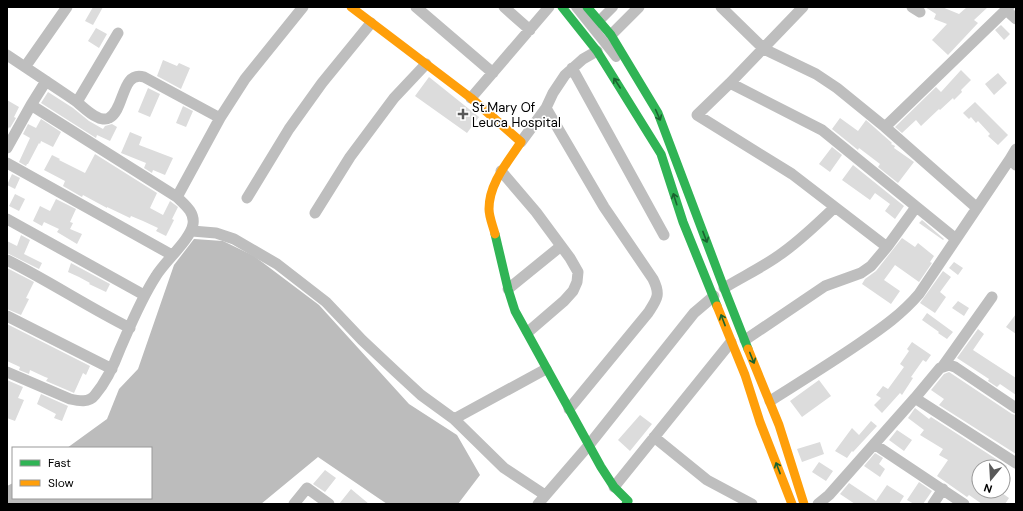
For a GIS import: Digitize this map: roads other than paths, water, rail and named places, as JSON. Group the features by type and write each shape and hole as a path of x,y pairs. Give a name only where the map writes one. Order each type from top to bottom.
{"main road":[{"path":"562,7 596,51 628,99 661,154 683,222 745,375 760,422 792,504"},
{"path":"587,7 610,35 658,113 724,288 779,425 804,504"},
{"path":"357,9 371,23 471,98 521,142 501,171 492,188 490,198 489,210 508,289 516,311 546,369 589,445 614,487 630,503"}],"street":[{"path":"25,67 67,7"},
{"path":"177,197 220,118 245,79 303,7"},
{"path":"416,7 493,73"},
{"path":"504,7 530,30"},
{"path":"471,98 549,7"},
{"path":"610,35 640,7"},
{"path":"803,7 764,49 697,115 792,174 887,247"},
{"path":"722,8 764,49 816,74 837,88 977,208"},
{"path":"885,128 1007,8 1016,19"},
{"path":"247,198 289,129 322,83 371,23"},
{"path":"77,102 118,33"},
{"path":"521,142 546,108 553,93 572,68 596,51"},
{"path":"7,54 77,102 96,117 107,119 111,117 128,82 133,77 138,76 144,77 220,118"},
{"path":"315,213 350,157 394,98 426,64"},
{"path":"572,68 664,235"},
{"path":"7,148 46,81"},
{"path":"730,83 822,130 956,239"},
{"path":"7,372 70,399 78,401 88,400 95,396 112,369 144,294 157,274 192,231 194,222 190,210 177,197 31,105"},
{"path":"546,108 604,207 653,279 657,287 658,296 648,313 569,409"},
{"path":"770,401 829,364 895,319 907,308 920,294 977,208 1013,162 1016,149"},
{"path":"7,163 172,255"},
{"path":"501,171 536,212 578,272 577,282 573,291 564,301 528,332"},
{"path":"724,288 794,245 835,207"},
{"path":"745,340 825,286 861,273 871,266 916,207"},
{"path":"7,219 144,294"},
{"path":"192,231 216,233 234,239 276,264 326,302 362,340 395,371 421,395 454,419 504,468 545,495"},
{"path":"508,289 561,246"},
{"path":"7,260 24,268 99,312 130,328"},
{"path":"538,504 589,445 694,313 714,296"},
{"path":"818,504 829,495 940,368 944,366 992,298"},
{"path":"7,316 112,369"},
{"path":"614,487 731,342"},
{"path":"944,366 949,365 954,367 1016,408"},
{"path":"454,419 546,369"},
{"path":"915,398 1016,463"},
{"path":"654,437 707,480 752,504"},
{"path":"874,444 964,504"},
{"path":"294,504 307,488 329,504"},
{"path":"933,504 943,489"}],"waterway":[{"path":"576,7 616,57"},
{"path":"595,25 613,7"}],"place":[{"name":"St.Mary Of Leuca Hospital","path":"463,114"}]}
